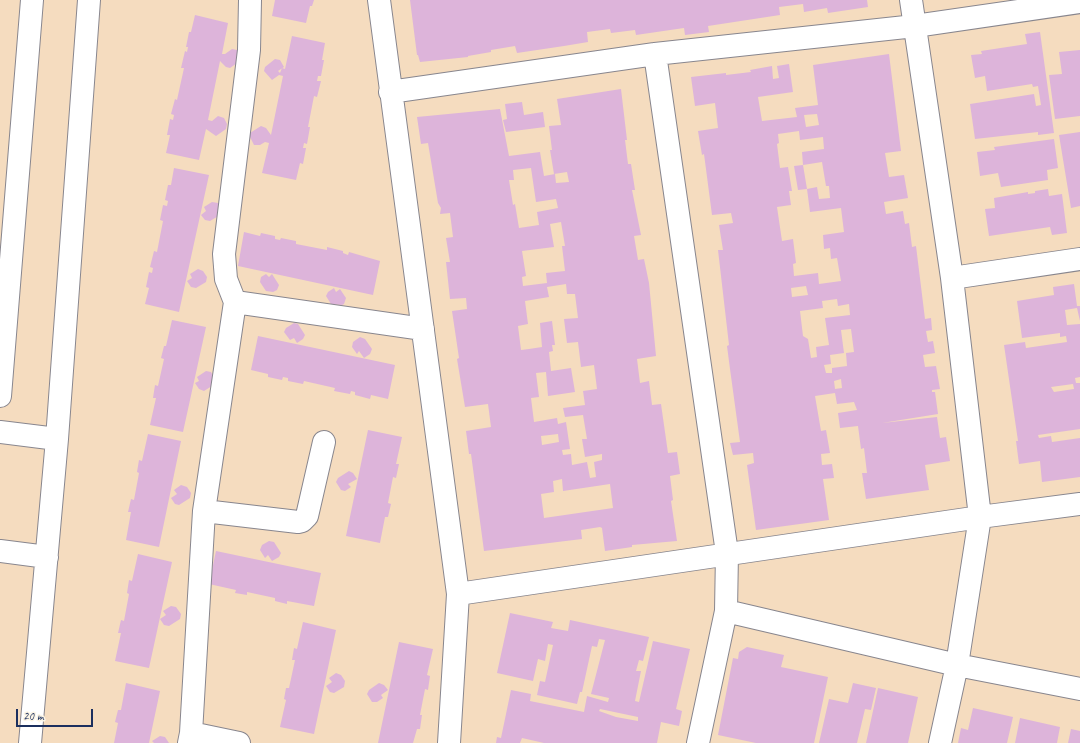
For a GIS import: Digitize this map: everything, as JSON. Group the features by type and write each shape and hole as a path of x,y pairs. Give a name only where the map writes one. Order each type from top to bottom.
{"street":[{"path":"0,396 32,0"},
{"path":"30,743 57,439 89,0"},
{"path":"238,743 190,738 204,511 235,302 226,279 224,254 249,50 250,0"},
{"path":"379,0 390,92 458,594 448,743"},
{"path":"911,0 952,278 980,517 957,665 940,743"},
{"path":"390,92 655,54 915,26 1080,2"},
{"path":"655,54 727,553 726,611 698,743"},
{"path":"952,278 1080,259"},
{"path":"235,302 423,329"},
{"path":"0,432 57,439"},
{"path":"204,511 298,522 302,521 307,516 324,442"},
{"path":"458,594 727,553 1080,504"},
{"path":"0,551 46,558"},
{"path":"726,611 957,665 1080,689"}],"building":[{"path":"275,0 314,0 312,6 310,6 306,23 272,16"},
{"path":"410,0 867,0 868,7 828,13 827,8 804,12 803,4 779,7 780,15 708,26 709,32 685,35 684,28 636,35 635,30 611,33 610,29 587,32 588,42 517,53 515,46 491,50 491,52 468,57 420,62 417,55"},
{"path":"195,15 228,23 222,54 225,54 232,49 237,50 241,57 240,61 230,68 226,67 220,61 208,120 212,121 218,116 224,118 227,124 226,129 216,136 206,129 199,160 166,153 170,135 167,135 170,119 173,120 174,115 171,114 175,99 177,100 184,68 181,68 185,51 187,52 188,47 186,47 189,32 191,32"},
{"path":"1040,32 1054,133 1038,135 1038,132 975,139 970,104 1034,94 1036,106 1041,105 1038,86 1033,87 1032,84 987,91 985,76 975,78 971,55 982,54 981,51 1027,44 1025,34"},
{"path":"292,36 325,43 321,76 318,76 317,81 321,81 317,97 314,96 308,127 310,127 307,144 304,143 303,148 306,148 303,164 300,163 296,180 262,173 269,143 265,142 260,145 254,145 250,137 250,133 261,126 266,128 271,135 283,76 279,75 272,80 264,71 265,67 275,59 280,60 284,67 282,68 285,69"},
{"path":"1080,50 1080,116 1055,119 1049,75 1062,74 1059,52"},
{"path":"889,54 901,151 885,153 889,177 904,175 908,198 884,202 886,214 903,211 905,224 909,223 912,247 916,246 925,319 931,318 932,330 926,331 928,342 933,341 935,353 923,355 925,367 936,366 940,389 932,390 932,392 935,392 938,414 882,423 937,417 940,438 946,437 950,461 925,465 929,490 866,499 862,473 867,473 864,448 861,449 858,426 840,428 838,413 857,410 854,402 837,404 835,393 815,396 821,431 826,430 830,453 821,454 822,465 832,464 834,478 823,479 829,520 756,530 747,465 754,463 753,453 733,455 730,443 740,442 727,346 729,345 718,250 723,250 719,225 733,223 731,213 712,215 704,154 702,155 698,131 718,128 715,103 695,106 691,77 751,72 750,70 772,66 773,79 779,78 777,66 789,64 793,92 758,97 762,121 797,117 795,108 818,105 813,65","holes":["817,114 819,125 806,127 804,115","799,131 800,140 823,137 824,149 802,152 803,165 822,162 826,186 829,186 830,198 819,199 817,187 807,189 810,212 841,208 844,232 823,235 824,249 830,248 831,259 837,258 841,281 819,284 818,273 794,276 793,264 796,263 793,239 782,241 777,207 791,205 789,191 792,191 788,167 780,168 777,144 779,143 778,134","806,286 808,295 792,297 791,288","837,299 838,306 849,304 850,315 825,318 829,345 816,347 817,357 811,358 808,339 803,336 800,311 823,308 822,301","851,329 854,352 846,353 847,366 832,368 832,373 826,373 824,365 831,364 830,355 844,353 841,330","841,379 842,388 835,389 834,381"]},
{"path":"621,89 627,140 625,140 628,164 631,164 635,190 632,190 641,235 634,236 638,260 644,259 649,283 656,356 637,359 640,383 649,381 652,405 661,404 668,453 677,452 680,474 670,476 673,500 671,501 677,541 632,545 632,547 605,551 602,528 600,527 581,530 582,539 484,551 471,454 469,454 466,431 491,427 488,404 465,407 457,359 459,358 452,311 467,309 466,298 450,299 446,262 450,262 446,238 453,237 450,213 440,214 441,208 438,203 428,143 421,144 417,117 500,109 509,156 540,152 544,176 555,174 556,183 569,182 567,172 554,174 550,150 552,150 549,126 561,125 557,99","holes":["531,168 536,202 556,199 558,208 537,212 539,225 519,228 509,180 514,180 513,170","561,222 565,246 562,246 565,271 546,273 547,283 523,286 522,277 526,276 522,251 554,247 550,224","566,284 567,294 575,294 578,318 564,319 567,343 578,342 581,367 594,365 597,389 583,391 585,405 563,408 565,417 583,415 587,439 582,439 585,457 602,454 602,460 594,462 596,477 590,478 587,462 572,465 571,454 563,455 562,450 570,449 566,422 558,424 557,418 534,422 531,398 539,397 536,373 546,372 548,396 575,392 571,368 551,371 549,352 553,351 552,345 555,345 552,321 540,323 542,347 521,350 518,326 528,324 525,301 549,297 547,287","558,434 559,442 542,445 541,436","562,479 563,491 610,484 613,508 544,518 541,494 554,492 553,481"]},
{"path":"522,102 524,115 543,112 545,127 506,132 503,120 507,119 505,104"},
{"path":"1080,132 1080,206 1071,208 1059,135"},
{"path":"1054,139 1058,168 1047,170 1048,180 1001,187 998,173 980,176 977,152 995,150 994,147"},
{"path":"803,165 807,189 798,190 794,166"},
{"path":"174,168 209,175 179,312 145,304 149,288 146,287 149,272 152,273 153,268 150,267 154,251 157,252 163,221 160,220 163,205 167,206 168,201 165,200 168,185 171,185"},
{"path":"1048,189 1049,196 1062,194 1067,233 1052,235 1050,227 989,236 985,209 995,208 994,198 1028,192 1028,194 1035,193 1035,191"},
{"path":"212,202 218,203 221,210 220,215 210,221 205,220 201,215 206,211 204,207"},
{"path":"244,232 260,236 261,233 275,236 275,239 280,240 281,238 296,241 296,244 327,250 327,247 343,251 343,253 348,255 349,252 380,261 373,295 238,266"},
{"path":"198,269 203,271 207,277 206,282 196,288 191,287 187,281 192,278 190,274"},
{"path":"266,274 269,277 272,274 279,285 277,290 273,292 266,291 260,282 261,277"},
{"path":"1074,284 1077,306 1080,306 1080,321 1077,308 1065,310 1067,325 1080,324 1080,377 1075,378 1076,383 1080,383 1080,429 1038,435 1039,438 1051,436 1052,442 1080,438 1080,477 1042,482 1040,461 1019,464 1016,441 1018,441 1004,345 1025,342 1026,348 1067,342 1066,336 1060,337 1060,333 1022,338 1017,301 1054,295 1053,287","holes":["1073,384 1074,389 1054,392 1051,387"]},
{"path":"334,288 336,292 340,289 346,298 344,304 331,304 326,296 328,292"},
{"path":"172,320 206,327 183,432 150,425 156,398 153,398 155,385 158,386 164,359 161,358 164,346 166,346"},
{"path":"294,323 298,324 305,335 303,339 297,343 294,338 290,340 284,332 286,328"},
{"path":"258,336 395,365 388,399 371,395 370,399 355,395 355,392 351,391 350,394 334,391 335,388 304,381 303,384 288,381 288,378 283,377 282,380 268,377 268,374 251,370"},
{"path":"360,337 365,339 372,349 370,354 364,358 359,351 357,354 352,347 353,342"},
{"path":"206,371 211,372 215,380 215,384 204,391 199,389 195,383 199,381 197,377"},
{"path":"368,430 402,437 396,464 399,464 396,478 393,477 388,503 391,504 388,517 385,517 380,543 346,536"},
{"path":"148,434 181,441 159,547 126,540 131,512 128,512 131,499 134,500 139,473 137,472 139,460 142,461"},
{"path":"349,471 353,473 357,479 348,484 351,487 345,491 341,490 336,482 338,478"},
{"path":"181,485 187,487 191,493 190,498 179,505 175,504 171,498 177,494 174,490"},
{"path":"269,541 274,542 281,553 279,557 272,561 268,555 265,558 260,550 262,545"},
{"path":"216,551 321,573 314,606 287,601 287,604 275,601 275,598 247,592 247,595 235,593 236,590 209,584"},
{"path":"138,554 172,562 149,668 115,661 121,633 118,633 121,620 124,621 129,594 127,593 129,580 132,581"},
{"path":"171,606 176,607 181,614 180,619 169,626 164,625 160,619 166,615 163,611"},
{"path":"510,613 553,622 551,628 568,631 570,620 649,637 643,661 639,660 636,671 641,671 635,701 639,702 653,641 690,649 676,709 682,711 679,726 661,722 657,743 544,743 522,738 520,743 496,743 497,737 501,738 511,690 531,694 530,701 584,712 587,696 608,702 609,698 591,694 605,640 599,639 597,647 592,646 582,692 580,692 577,704 537,695 540,681 545,682 553,645 548,644 545,661 538,659 533,681 497,673","holes":["600,709 638,717 638,721 616,717 599,711"]},
{"path":"303,622 336,630 314,734 280,727 286,700 284,699 286,688 289,688 295,660 292,660 294,648 297,649"},
{"path":"399,642 433,649 427,675 430,676 428,690 425,689 420,715 422,715 420,729 417,729 413,743 378,743"},
{"path":"747,647 784,655 781,667 828,677 814,743 756,743 718,735 733,658 738,659 739,652"},
{"path":"336,673 341,675 345,681 344,687 334,693 330,692 326,686 332,682 329,678"},
{"path":"126,683 160,691 149,743 114,743 118,723 115,722 118,710 121,710"},
{"path":"379,683 384,685 388,690 381,695 383,698 377,702 372,702 367,694 369,690"},
{"path":"853,683 876,688 871,710 865,709 857,743 819,743 829,699 848,703"},
{"path":"878,688 918,697 908,743 866,743"},
{"path":"973,708 1013,717 1007,743 958,743 961,728 968,730"},
{"path":"1020,718 1060,727 1057,743 1015,743"},
{"path":"1071,729 1080,731 1080,743 1068,743"},
{"path":"160,736 165,737 169,743 154,743 152,741"}]}
